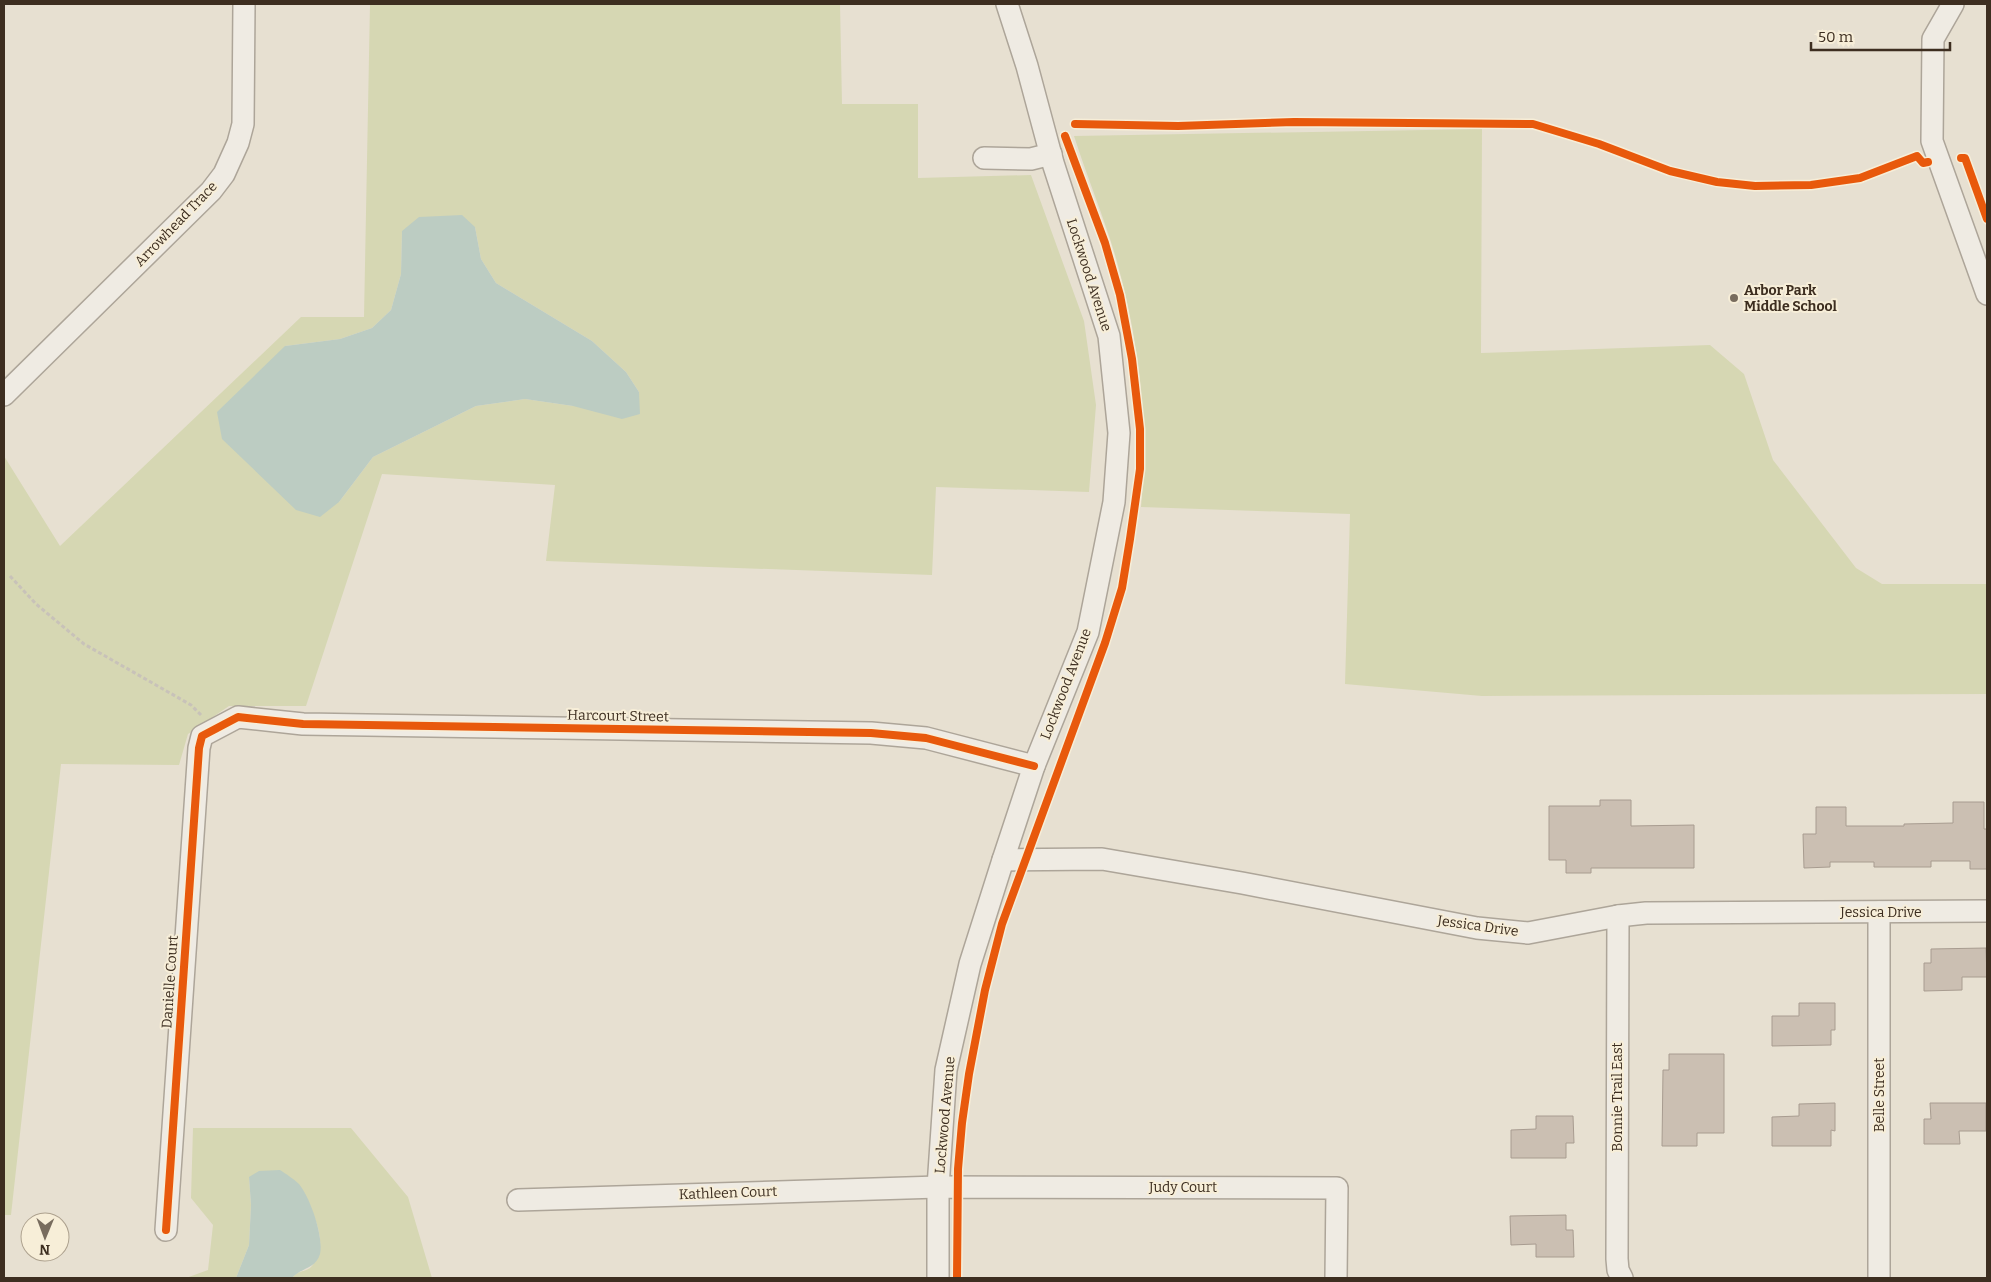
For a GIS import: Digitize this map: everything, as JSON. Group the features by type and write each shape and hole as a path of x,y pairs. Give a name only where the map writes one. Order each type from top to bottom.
{"street":[{"name":"Arrowhead Trace","path":"4,395 211,191 224,174 238,143 243,124 244,4"},
{"name":"Lockwood Avenue","path":"938,1278 938,1187 946,1070 970,964 1003,860 1034,766 1088,632 1114,502 1119,433 1109,336 1051,154 1027,66 1007,4"},
{"path":"1954,4 1934,39 1932,141 1987,294"},
{"path":"984,158 1031,160 1051,154"},
{"name":"Harcourt Street","path":"209,732 238,717 303,724 871,733 926,738 1034,766"},
{"name":"Danielle Court","path":"166,1230 199,748 209,732"},
{"name":"Jessica Drive","path":"1003,860 1102,859 1242,883 1478,928 1528,933 1618,916 1646,913 1987,911"},
{"name":"Belle Street","path":"1879,912 1879,1278"},
{"name":"Bonnie Trail East","path":"1618,916 1617,1259 1618,1270 1622,1278"},
{"name":"Kathleen Court","path":"518,1200 938,1187"},
{"name":"Judy Court","path":"938,1187 1337,1188 1336,1278"}],"path":[{"path":"10,576 36,604 84,644 191,705 209,732"}],"green space":[{"path":"370,4 840,4 842,104 918,104 918,178 1031,175 1084,321 1096,405 1089,492 936,487 932,575 546,561 555,485 382,474 306,706 229,706 188,734 179,765 61,764 11,1215 4,1215 4,456 60,546 301,317 364,317","holes":["475,227 481,259 496,283 592,341 626,372 639,392 573,406 525,399 476,406 373,457 339,502 285,346 340,339 372,328 391,310 401,274 402,231"]},
{"path":"1482,129 1481,353 1710,345 1744,374 1773,460 1856,568 1882,584 1987,584 1987,694 1482,696 1345,684 1350,514 1141,507 1144,444 1143,413 1131,320 1116,258 1074,136"},
{"path":"193,1128 351,1128 408,1197 432,1278 292,1278 297,1273 309,1269 317,1258 320,1248 320,1237 313,1215 299,1185 249,1177 251,1205 249,1245 236,1278 186,1278 208,1270 213,1225 191,1198"}],"shaded area":[{"path":"462,215 475,227 481,259 496,283 592,341 626,372 639,392 640,414 622,419 573,406 525,399 476,406 373,457 339,502 320,517 296,510 222,439 217,412 285,346 340,339 372,328 391,310 401,274 402,231 419,217"},
{"path":"280,1170 299,1184 307,1198 320,1238 321,1247 318,1259 311,1266 292,1278 236,1278 249,1245 251,1205 249,1177 259,1171"}],"building":[{"path":"1600,800 1631,800 1631,826 1694,825 1694,868 1591,868 1591,873 1566,873 1566,860 1549,860 1549,806 1600,806"},
{"path":"1953,802 1984,802 1984,829 1987,829 1987,869 1970,869 1970,861 1931,861 1931,867 1874,867 1874,862 1830,862 1830,867 1804,868 1803,834 1816,834 1816,807 1846,807 1846,826 1904,826 1904,824 1953,823"},
{"path":"1986,948 1987,977 1962,977 1962,990 1924,991 1924,963 1931,963 1931,949"},
{"path":"1799,1003 1835,1003 1835,1030 1831,1030 1831,1045 1772,1046 1772,1016 1799,1016"},
{"path":"1669,1054 1724,1054 1724,1133 1697,1133 1697,1146 1662,1146 1663,1070 1669,1070"},
{"path":"1835,1103 1835,1131 1831,1130 1831,1146 1772,1146 1772,1117 1799,1116 1799,1104"},
{"path":"1930,1103 1986,1103 1986,1131 1959,1131 1960,1144 1924,1144 1924,1119 1931,1119"},
{"path":"1536,1116 1573,1116 1574,1143 1566,1143 1566,1158 1511,1158 1511,1130 1536,1129"},
{"path":"1566,1215 1566,1230 1573,1230 1574,1257 1536,1257 1536,1244 1511,1245 1510,1216"}],"cycle path":[{"path":"1075,124 1178,126 1294,122 1533,124 1599,144 1670,171 1717,182 1755,186 1811,185 1860,178 1917,156 1923,163 1928,162"},
{"path":"957,1278 958,1169 962,1123 985,990 1002,924 1105,643 1122,588 1140,469 1140,429 1132,359 1120,295 1105,243 1065,136"},
{"path":"1961,158 1965,158 1987,219"},
{"path":"166,1230 199,748 202,736 238,717 303,724 871,733 926,738 1034,766"}],"place":[{"name":"Arbor Park Middle School","path":"1734,298"}]}
